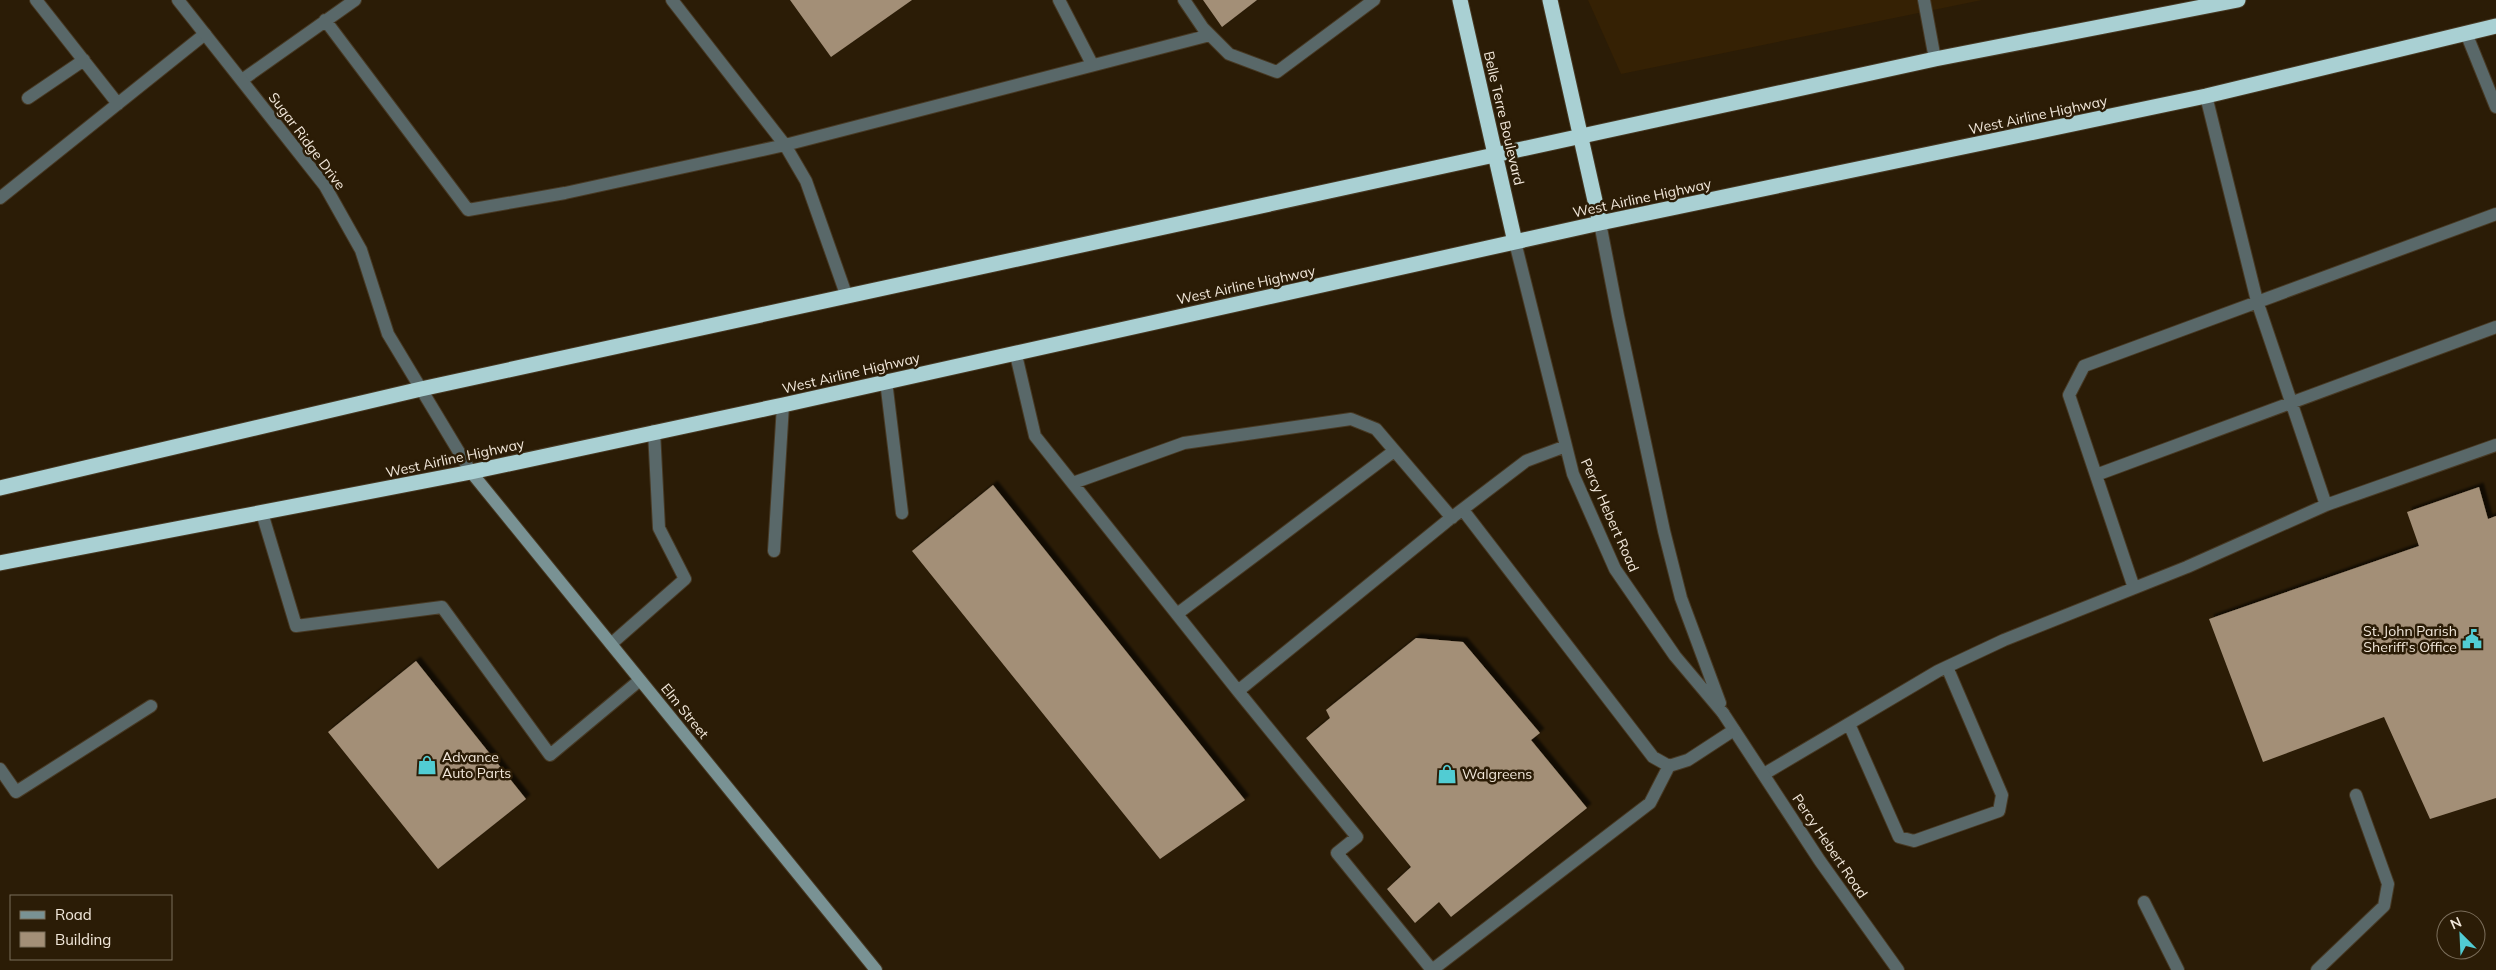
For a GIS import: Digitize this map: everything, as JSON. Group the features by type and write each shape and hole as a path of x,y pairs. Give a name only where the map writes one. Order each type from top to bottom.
{"highway":[{"name":"Belle Terre Boulevard","path":"1460,0 1515,242"},
{"path":"1550,0 1600,223"},
{"path":"0,488 421,389 1580,136 1935,59 2238,0"},
{"name":"West Airline Highway","path":"0,563 472,472 886,381 1016,355 1128,328 1600,223 2206,96 2496,26"}],"street":[{"path":"36,0 118,104"},
{"name":"Sugar Ridge Drive","path":"178,0 326,186 361,250 388,334 472,472"},
{"path":"242,80 355,0"},
{"path":"672,0 785,145 806,181 847,297"},
{"path":"1059,0 1092,64"},
{"path":"1184,0 1210,35 1229,54 1277,72 1374,0"},
{"path":"1924,0 1935,59"},
{"path":"325,20 468,210 565,193 785,145 1210,35"},
{"path":"2466,33 2496,107"},
{"path":"0,198 205,34"},
{"path":"28,98 84,60"},
{"path":"2206,96 2257,301 2326,505"},
{"path":"2134,588 2069,396 2084,366 2496,214"},
{"name":"Percy Hebert Road","path":"1600,223 1666,540 1681,598 1723,713"},
{"name":"Percy Hebert Road","path":"1515,242 1572,474 1615,569 1675,656 1723,713 1820,860 1898,970"},
{"path":"2096,475 2496,327"},
{"path":"1016,355 1035,436 1357,837 1337,853 1432,970 1650,802 1668,766 1688,760 1734,730"},
{"path":"886,381 902,513"},
{"path":"774,550 783,405"},
{"path":"1073,483 1184,443 1352,419 1376,429 1394,451 1458,514 1654,757 1668,766"},
{"path":"611,644 685,579 659,528 654,431"},
{"path":"1764,774 1947,667 2004,640 2187,567 2326,505 2496,445"},
{"path":"1238,691 1526,461 1566,446"},
{"path":"1177,614 1394,451"},
{"name":"Elm Street","path":"472,472 876,970"},
{"path":"262,513 296,626 442,607 550,755 640,680"},
{"path":"1849,724 1899,837 1914,841 1999,811 2002,795 1947,667"},
{"path":"0,769 16,792 151,706"},
{"path":"2317,970 2384,906 2388,884 2356,796"},
{"path":"2144,902 2178,970"}],"shaded area":[{"path":"1588,0 1982,0 1621,74"}],"building":[{"path":"790,0 912,0 831,57"},
{"path":"1203,0 1257,0 1222,27"},
{"path":"993,485 1245,800 1160,859 912,551"},
{"path":"2479,487 2488,519 2496,516 2496,798 2430,819 2384,717 2263,762 2209,619 2419,546 2407,512"},
{"name":"Walgreens","path":"1416,638 1463,642 1540,733 1531,740 1587,808 1451,917 1439,902 1415,923 1387,889 1411,867 1306,738 1330,718 1326,710"},
{"name":"Advance Auto Parts","path":"416,661 526,799 438,869 328,732"}],"place":[{"name":"St. John Parish Sheriff's Office","path":"2472,639"},
{"name":"Advance Auto Parts","path":"427,765"},
{"name":"Walgreens","path":"1447,774"}]}
